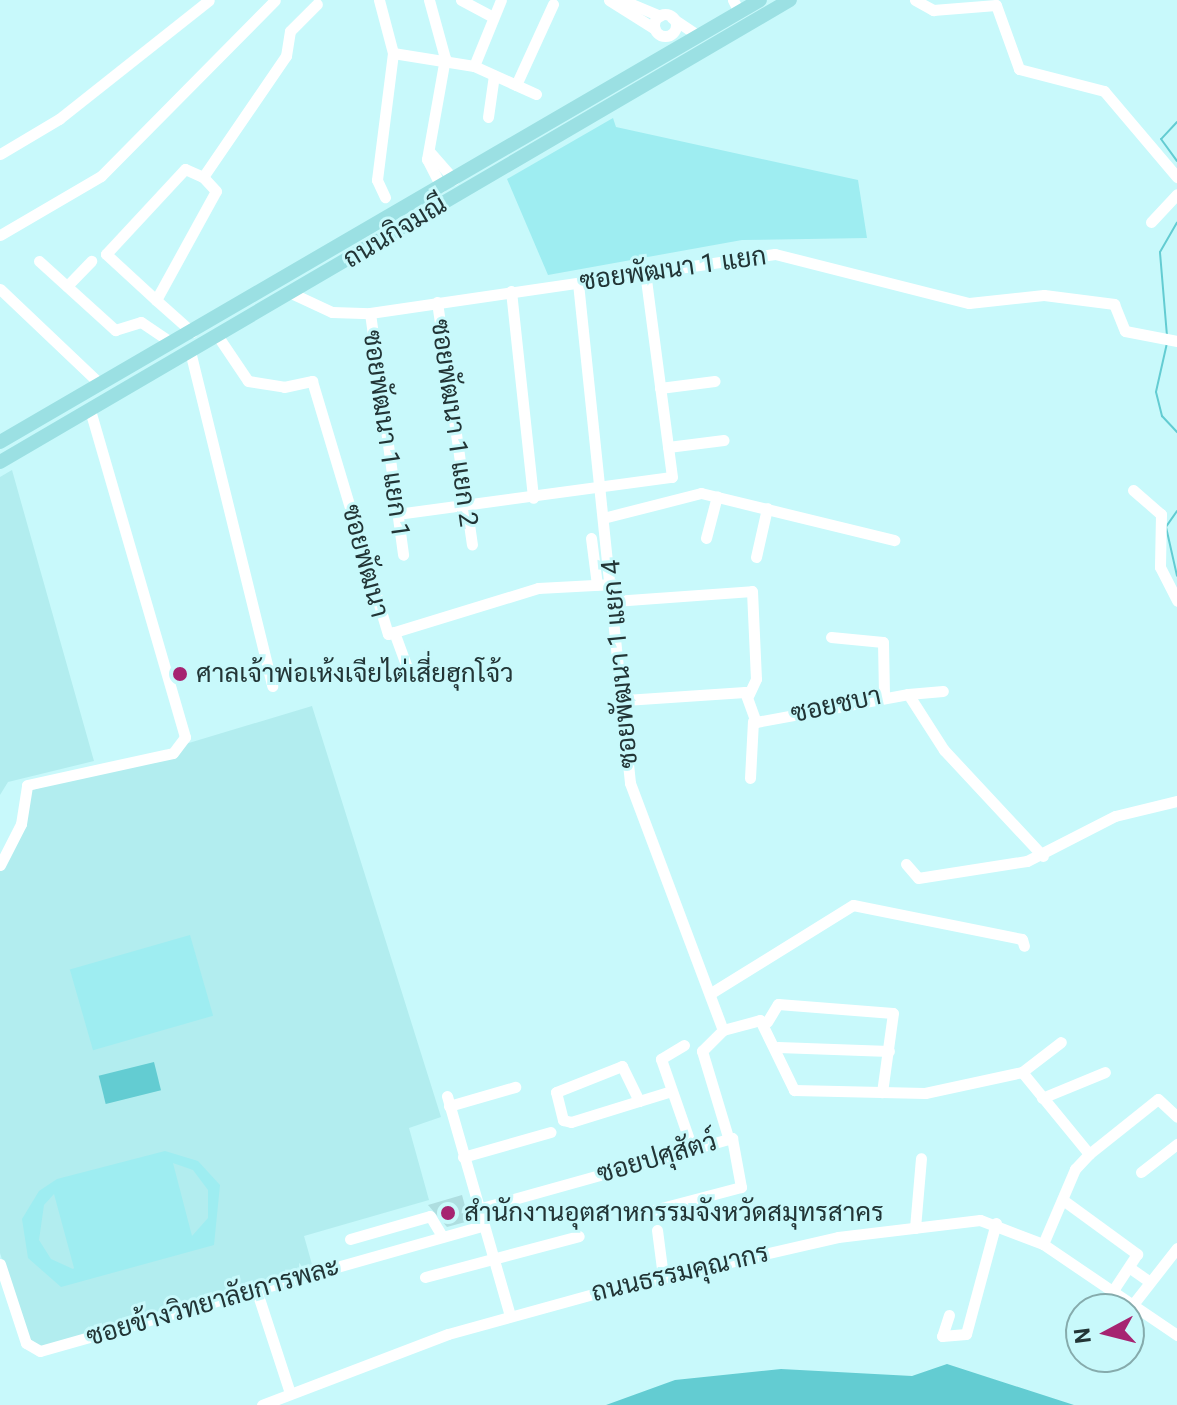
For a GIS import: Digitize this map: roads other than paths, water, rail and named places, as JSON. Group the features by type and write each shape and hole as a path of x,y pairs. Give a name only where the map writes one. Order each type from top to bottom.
{"main road":[{"name":"ถนนกิจมณี","path":"0,442 669,54 699,36 736,6 760,0"},
{"name":"ถนนกิจมณี","path":"0,462 93,414 190,351 790,0"}],"street":[{"path":"0,154 59,119 209,0"},
{"path":"0,235 110,168 275,0"},
{"path":"379,0 393,53 377,180 385,197"},
{"path":"429,0 445,58 429,151 448,183"},
{"path":"461,0 493,17"},
{"path":"474,66 501,0"},
{"path":"609,0 656,31 671,34 672,18"},
{"path":"622,0 672,18 699,36"},
{"path":"915,0 933,10 996,5 1019,69 1104,91 1177,177"},
{"path":"203,177 286,56 290,31 317,4"},
{"path":"516,85 553,4"},
{"path":"660,16 656,31 669,54"},
{"path":"393,53 445,58 474,66 536,94"},
{"path":"488,117 494,75"},
{"path":"156,300 216,191 203,177 185,169 106,254 156,300 192,332"},
{"path":"1151,222 1177,194"},
{"name":"ซอยพัฒนา 1 แยก","path":"291,293 332,312 370,313 775,254 976,304 1044,295 1114,304 1125,331 1177,342"},
{"path":"39,261 115,330 141,322 172,343"},
{"path":"67,286 91,261"},
{"path":"397,514 466,508 667,481 668,447 645,272"},
{"name":"ซอยพัฒนา 1 แยก 4","path":"578,283 607,517 633,793 723,1030"},
{"path":"0,289 100,384"},
{"path":"511,291 533,498"},
{"name":"ซอยพัฒนา 1 แยก 2","path":"437,302 472,544"},
{"name":"ซอยพัฒนา 1 แยก 1","path":"370,313 403,555"},
{"name":"ซอยพัฒนา","path":"217,335 248,381 274,387 312,381 379,619 394,632 538,588 613,584"},
{"path":"190,351 272,686"},
{"path":"660,388 715,381"},
{"path":"0,865 21,824 27,785 173,753 185,737 103,431 93,414"},
{"path":"668,447 724,440"},
{"path":"1133,490 1161,514 1158,559 1177,601"},
{"path":"607,517 688,494 717,496 894,540"},
{"path":"706,538 717,496"},
{"path":"756,557 767,508"},
{"path":"591,538 597,585"},
{"name":"ซอยชบา","path":"614,601 752,591 756,679 749,694 753,721 908,694 944,750 1042,856"},
{"path":"394,632 408,670"},
{"path":"831,637 883,642 884,696"},
{"path":"908,694 943,691"},
{"path":"625,700 749,694"},
{"path":"750,778 753,721"},
{"path":"906,864 918,878 1027,861 1042,856 1108,819 1177,801"},
{"path":"711,993 853,905 1022,939 1024,946"},
{"path":"728,1137 702,1051 723,1030 767,1022 778,1004 889,1011 895,1018 882,1092"},
{"path":"767,1022 794,1090 925,1093 1022,1072 1061,1042"},
{"path":"684,1045 661,1059 692,1148"},
{"path":"778,1047 889,1051"},
{"path":"639,1101 622,1066 556,1092 566,1122 639,1101 672,1091"},
{"path":"1022,1072 1089,1154"},
{"path":"1042,1098 1105,1072"},
{"path":"510,1316 448,1101 515,1087"},
{"path":"1043,1244 1089,1154 1159,1099 1177,1117"},
{"path":"463,1157 551,1132"},
{"name":"ซอยปศุสัตว์","path":"478,1209 728,1137 741,1187 639,1214"},
{"path":"1141,1172 1177,1144"},
{"path":"915,1228 921,1158"},
{"path":"1063,1200 1137,1254 1114,1289"},
{"path":"350,1239 430,1216 442,1236"},
{"path":"949,1315 942,1336 966,1334 996,1223"},
{"name":"ถนนธรรมคุณากร","path":"262,1405 510,1316 663,1276 915,1228 996,1223 1043,1244 1120,1293"},
{"name":"ซอยข้างวิทยาลัยการพละ","path":"0,1264 26,1343 35,1351 483,1226"},
{"path":"657,1230 663,1276"},
{"path":"425,1277 579,1236"},
{"path":"1142,1293 1177,1248"},
{"path":"1130,1268 1150,1282"},
{"path":"256,1289 290,1393"},
{"name":"ถนนธรรมคุณากร","path":"1145,1311 1177,1335"}],"waterway":[{"path":"1177,122 1161,139 1177,161"},
{"path":"1167,336 1160,252 1177,222"},
{"path":"1167,343 1156,392 1162,416 1177,432"},
{"path":"1177,511 1166,527 1177,576"}],"place":[{"name":"ศาลเจ้าพ่อเห้งเจียไต่เสี่ยฮุกโจ้ว","path":"180,674"},
{"name":"สำนักงานอุตสาหกรรมจังหวัดสมุทรสาคร","path":"448,1213"}]}
